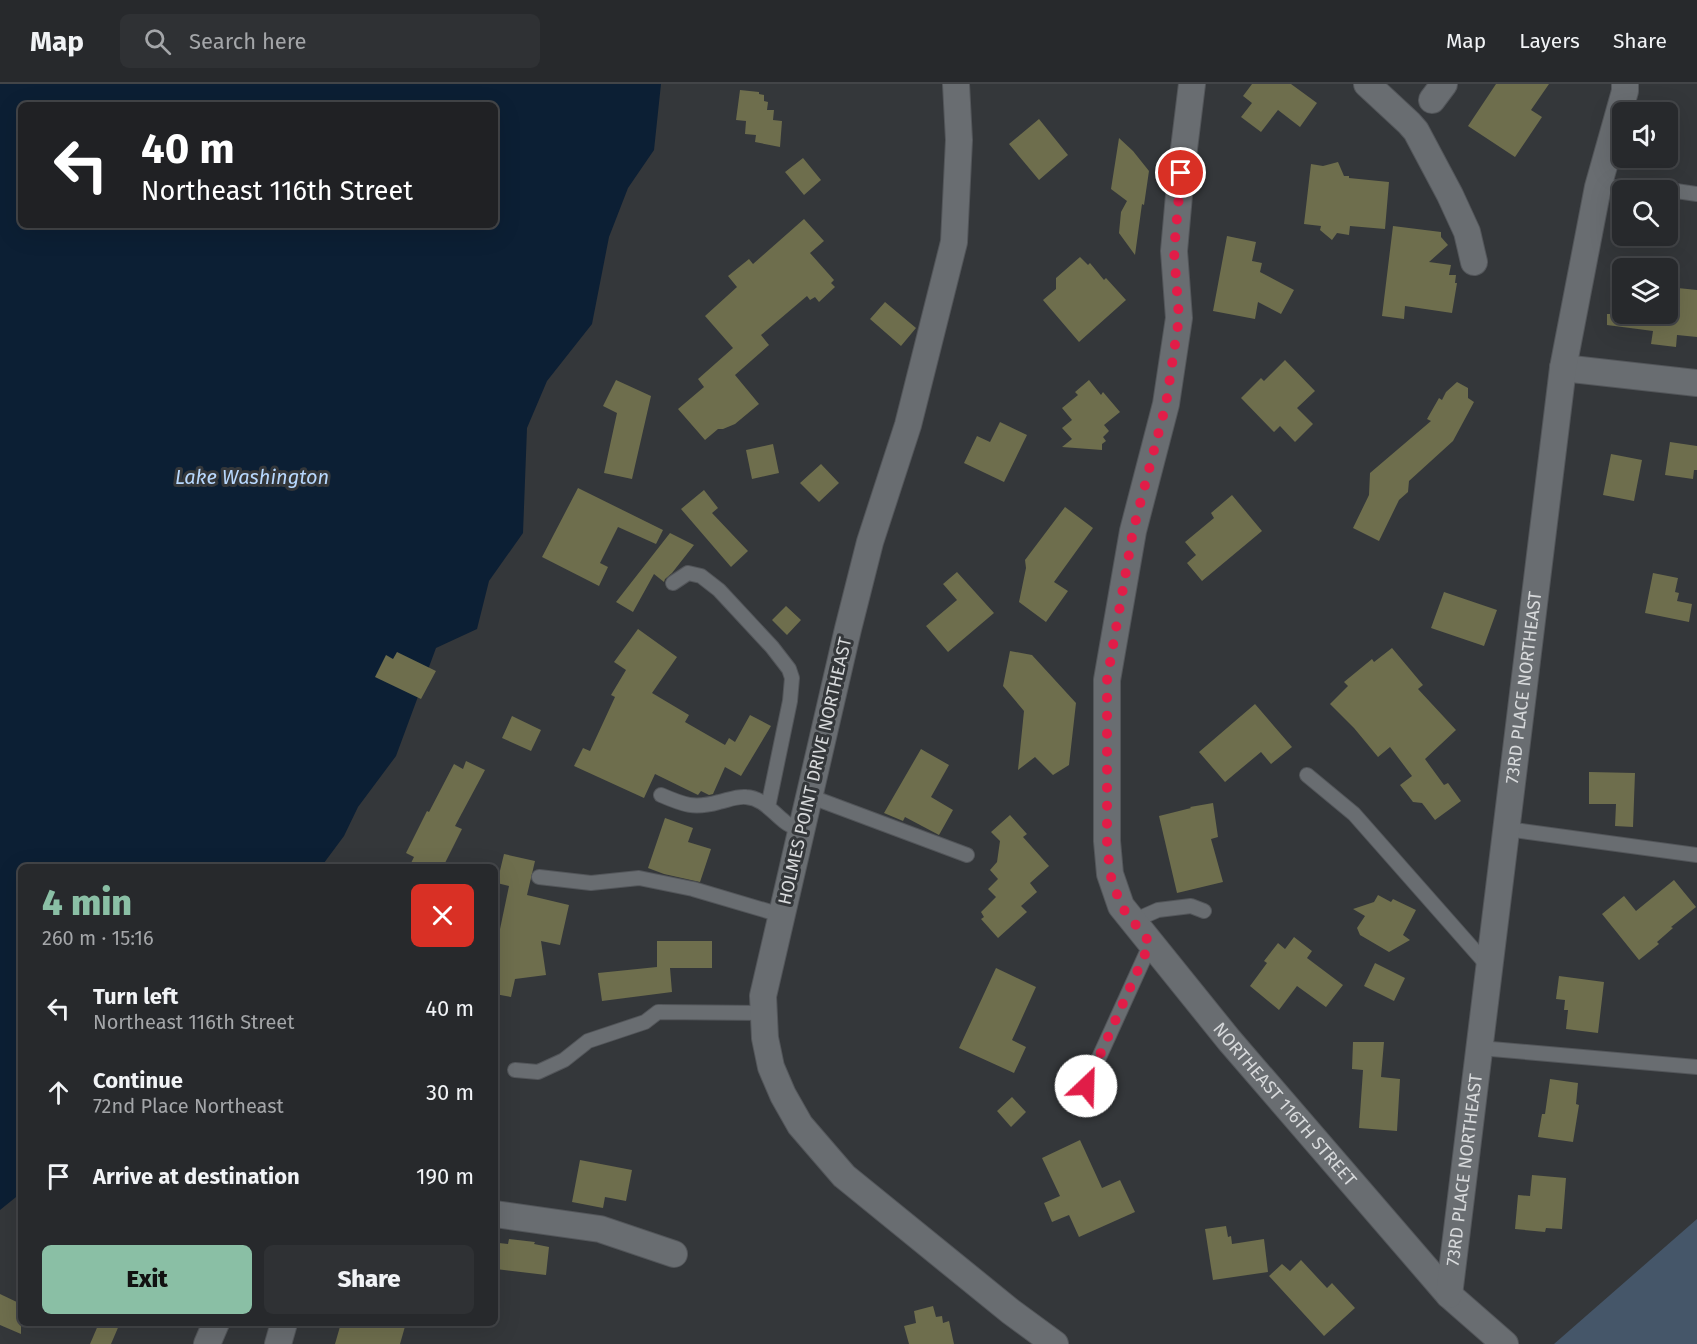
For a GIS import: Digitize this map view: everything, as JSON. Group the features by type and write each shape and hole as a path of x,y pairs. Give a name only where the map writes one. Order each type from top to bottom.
{"street":[{"name":"HOLMES POINT DRIVE NORTHEAST","path":"956,84 959,141 954,242 908,425 870,542 848,629 763,996 765,1038 771,1067 800,1125 844,1176 1010,1311 1055,1344"},
{"name":"NORTHEAST 116TH STREET","path":"1192,84 1174,251 1179,318 1166,404 1133,531 1107,680 1107,841 1110,874 1121,906 1229,1040 1449,1295 1505,1344"},
{"path":"1367,84 1416,131 1467,232 1474,262"},
{"name":"73RD PLACE NORTHEAST","path":"1449,1295 1563,368 1598,187 1625,84"},
{"path":"1563,368 1697,382"},
{"path":"498,1214 600,1229 674,1254"},
{"path":"207,1344 215,1326"},
{"path":"278,1344 283,1326"}],"lane":[{"path":"1598,187 1656,189 1697,194"},
{"path":"673,583 688,573 701,576 734,606 789,669 792,678 790,701 768,807"},
{"path":"1307,775 1354,814 1490,967"},
{"path":"661,795 678,803 692,806 747,797 758,800 785,822 801,831"},
{"path":"809,796 967,855"},
{"path":"1507,829 1697,855"},
{"path":"539,877 591,883 639,878 693,889 781,915"},
{"path":"1133,921 1158,910 1191,906 1204,911"},
{"path":"1077,1106 1150,943"},
{"path":"515,1070 538,1072 564,1060 588,1041 645,1022 658,1012 764,1013"},
{"path":"1480,1048 1697,1067"}],"shaded area":[{"path":"1697,1219 1697,1344 1554,1344"}],"water":[{"name":"Lake Washington","path":"0,84 661,84 654,150 628,188 609,237 592,324 547,381 527,428 523,533 489,581 477,629 436,648 396,756 358,807 344,836 323,864 18,864 18,1195 0,1210"}],"building":[{"path":"1252,84 1291,84 1317,103 1300,127 1278,110 1261,132 1241,117 1252,103 1243,96"},
{"path":"1496,84 1549,84 1531,110 1542,117 1515,157 1468,126"},
{"path":"740,90 759,92 764,95 764,101 768,102 767,110 774,110 773,120 782,121 780,147 755,142 756,135 745,134 746,121 736,120"},
{"path":"1039,119 1068,155 1039,180 1009,144"},
{"path":"1119,138 1149,171 1135,255 1119,233 1121,212 1127,201 1111,189"},
{"path":"803,158 821,180 804,195 785,172"},
{"path":"1338,162 1344,176 1349,176 1349,178 1389,182 1385,229 1350,226 1349,235 1337,233 1332,240 1320,230 1321,226 1304,224 1311,164 1323,166"},
{"path":"804,219 824,241 810,253 834,280 831,283 835,287 819,302 815,297 810,300 807,296 761,335 769,345 735,375 759,404 735,424 718,429 705,440 678,409 704,387 698,379 733,348 705,316 737,287 728,276 749,259 753,264"},
{"path":"1393,226 1441,232 1441,237 1448,245 1429,262 1451,265 1449,275 1456,275 1455,283 1457,283 1452,313 1405,306 1404,319 1382,316"},
{"path":"1227,236 1256,242 1252,261 1262,263 1260,272 1294,290 1281,314 1258,302 1255,319 1213,311"},
{"path":"1080,257 1088,265 1090,263 1104,280 1106,278 1126,300 1079,342 1043,300 1056,289 1056,278"},
{"path":"1678,288 1697,290 1697,337 1677,335 1676,347 1651,344 1653,331 1607,325 1607,314 1612,314 1612,324 1678,324"},
{"path":"885,302 916,328 901,346 870,319"},
{"path":"1285,360 1315,391 1297,408 1313,424 1295,442 1280,426 1274,432 1241,398 1261,378 1264,381"},
{"path":"616,380 651,396 632,479 604,473 617,413 603,406"},
{"path":"1089,380 1101,395 1103,392 1120,412 1104,425 1109,431 1103,437 1106,441 1102,444 1102,450 1062,447 1072,439 1062,428 1072,420 1062,408 1078,395 1075,392"},
{"path":"1457,382 1468,388 1468,398 1474,402 1453,441 1409,481 1408,492 1399,500 1379,541 1353,528 1369,495 1370,473 1431,421 1427,419 1439,398 1442,400 1446,392"},
{"path":"1000,422 1027,435 1004,482 964,463 977,436 990,442"},
{"path":"1670,442 1697,446 1697,470 1694,470 1693,479 1665,475"},
{"path":"773,444 779,473 752,479 746,450"},
{"path":"1611,454 1642,460 1634,501 1603,495"},
{"path":"821,464 839,483 819,502 800,483"},
{"path":"578,488 663,530 656,544 618,527 600,563 608,567 599,586 542,557"},
{"path":"704,490 718,508 712,513 748,551 731,567 681,509"},
{"path":"1232,495 1262,531 1202,581 1187,563 1196,555 1185,542 1214,518 1211,513"},
{"path":"1065,507 1093,528 1054,582 1068,591 1046,622 1019,602 1026,568 1025,560"},
{"path":"670,533 694,545 664,582 654,574 633,612 616,602"},
{"path":"957,572 994,613 948,652 926,626 957,600 943,584"},
{"path":"1653,573 1678,578 1675,592 1679,593 1677,601 1692,604 1689,622 1645,613"},
{"path":"1444,592 1497,610 1484,646 1431,628"},
{"path":"786,606 801,620 787,635 772,620"},
{"path":"638,629 677,657 652,693 689,715 685,722 725,745 729,738 735,742 750,715 771,726 741,776 725,767 713,794 709,795 701,791 698,795 655,774 644,798 574,766 583,748 590,751 615,697 611,695 626,670 614,662"},
{"path":"1392,648 1423,685 1418,689 1456,730 1425,759 1444,785 1448,783 1461,801 1435,820 1422,803 1413,802 1400,785 1412,776 1390,747 1378,757 1330,704 1348,686 1344,682 1372,659 1374,662"},
{"path":"1010,651 1032,655 1076,703 1069,765 1053,775 1035,757 1018,770 1024,711 1003,686"},
{"path":"397,652 436,671 421,699 375,677 386,655 393,659"},
{"path":"1255,704 1292,747 1271,764 1261,752 1225,782 1199,752"},
{"path":"512,716 541,730 531,751 502,738"},
{"path":"921,749 949,765 931,797 953,810 939,835 905,817 903,821 884,813"},
{"path":"466,761 485,770 455,826 462,829 444,864 410,864 414,857 406,853 427,811 429,812 454,764 463,769"},
{"path":"1589,772 1635,773 1633,827 1615,826 1616,804 1589,804"},
{"path":"1213,803 1218,837 1211,839 1223,882 1177,893 1159,816"},
{"path":"1010,815 1027,834 1023,837 1049,866 1030,883 1037,892 1021,906 1027,912 998,938 981,919 984,917 981,912 996,897 988,889 998,879 990,870 997,862 1000,841 991,832"},
{"path":"665,818 693,828 688,842 711,849 700,882 648,868"},
{"path":"504,854 535,861 527,895 569,905 560,945 541,941 546,975 515,979 511,997 498,995 498,939 509,886 498,883"},
{"path":"1674,880 1696,907 1671,927 1673,928 1657,942 1659,944 1639,960 1602,914 1624,896 1636,911"},
{"path":"1378,895 1416,910 1403,935 1410,940 1389,952 1360,935 1357,928 1365,916 1353,909 1374,902"},
{"path":"1294,937 1312,951 1307,958 1343,985 1326,1007 1297,986 1279,1010 1250,986 1267,963 1264,961 1278,943 1285,949"},
{"path":"657,941 712,941 712,968 670,968 672,992 602,1001 598,973 657,967"},
{"path":"1375,963 1405,978 1394,1001 1364,986"},
{"path":"996,968 1036,987 1012,1040 1026,1047 1014,1073 959,1048"},
{"path":"1559,976 1604,982 1598,1033 1566,1029 1568,1010 1564,1010 1565,1000 1556,999"},
{"path":"1353,1042 1384,1042 1381,1077 1400,1079 1397,1131 1359,1128 1363,1070 1352,1069"},
{"path":"1550,1079 1578,1083 1576,1104 1579,1105 1573,1142 1538,1137 1542,1114 1545,1114"},
{"path":"1012,1097 1026,1112 1011,1127 997,1111"},
{"path":"1080,1140 1102,1188 1120,1180 1135,1212 1079,1237 1069,1215 1052,1222 1044,1203 1060,1196 1042,1158"},
{"path":"580,1160 632,1170 626,1201 605,1197 603,1208 572,1202"},
{"path":"1532,1175 1566,1178 1562,1229 1546,1228 1545,1232 1515,1229 1518,1195 1530,1196"},
{"path":"1226,1226 1232,1244 1264,1239 1268,1272 1213,1280 1205,1229"},
{"path":"509,1239 535,1242 534,1244 549,1247 546,1275 498,1269 499,1243 508,1244"},
{"path":"1301,1260 1327,1288 1332,1283 1355,1308 1324,1336 1269,1276 1282,1264 1290,1271"},
{"path":"0,1294 18,1303 18,1326 21,1326 21,1334 0,1325"},
{"path":"933,1306 936,1317 942,1316 943,1323 949,1321 954,1344 909,1344 904,1326 916,1323 914,1311"},
{"path":"98,1326 119,1326 111,1344 90,1344"},
{"path":"340,1326 405,1326 400,1344 335,1344"}],"route":[{"path":"1086,1086 1150,943 1121,906 1110,874 1107,841 1107,680 1133,531 1166,404 1179,318 1174,251 1181,173"}]}
